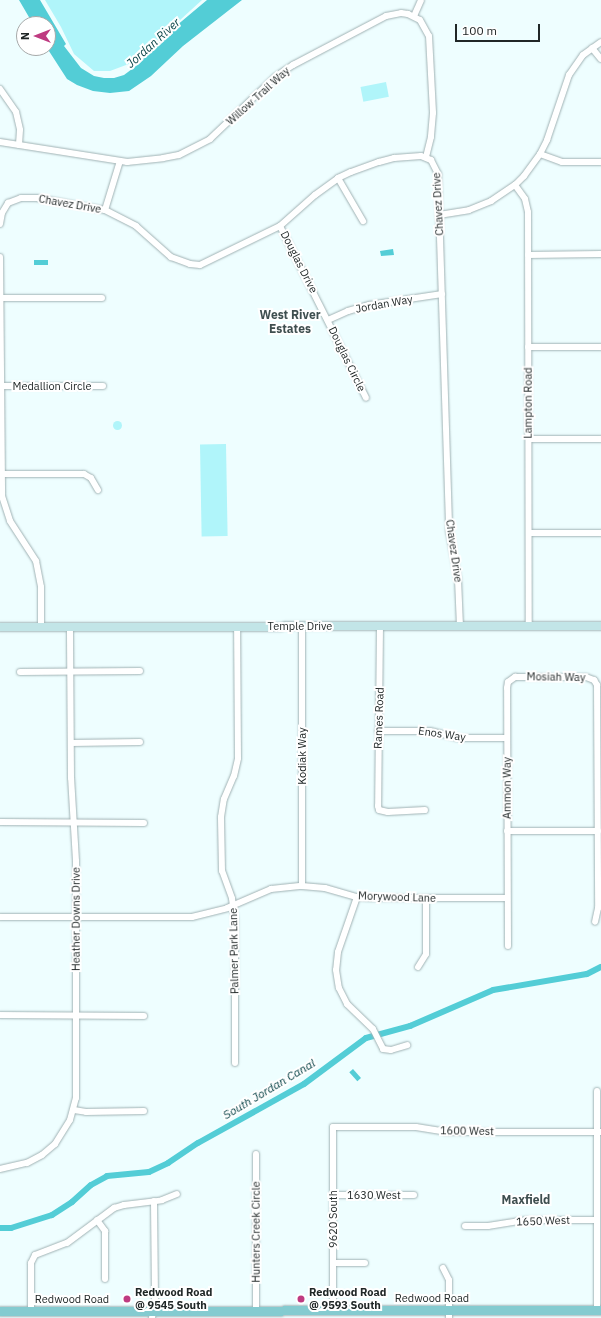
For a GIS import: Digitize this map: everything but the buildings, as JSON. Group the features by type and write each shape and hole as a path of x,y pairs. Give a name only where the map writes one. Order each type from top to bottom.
{"main road":[{"name":"Redwood Road","path":"0,1311 152,1314 256,1310 269,1314 333,1310 365,1314 449,1314 599,1310"}],"street":[{"path":"421,0 414,16 424,25 429,42 433,113 431,137 426,157"},
{"name":"Willow Trail Way","path":"0,142 120,161 134,162 171,157 201,144 217,132 275,77 293,65 393,14 401,12 414,16"},
{"path":"439,215 480,206 503,194 515,185 540,154 569,75 583,55 601,42"},
{"path":"592,48 601,59"},
{"path":"0,89 16,112 20,130 19,145"},
{"path":"540,154 562,162 601,162"},
{"name":"Chavez Drive","path":"0,224 2,214 8,203 21,198 29,197 106,210 136,226 171,257 196,265 207,263 280,226 315,195 338,178 379,162 408,156 426,157 431,160 437,168 449,530 458,580 460,626"},
{"path":"106,210 120,161"},
{"path":"338,178 363,221"},
{"name":"Lampton Road","path":"515,185 527,205 529,626"},
{"name":"Douglas Drive","path":"280,226 328,320"},
{"path":"528,255 601,254"},
{"path":"0,257 2,496 6,514 14,529 32,553 38,570 41,586 41,627"},
{"name":"Jordan Way","path":"328,320 348,311 369,305 442,294"},
{"path":"0,298 102,298"},
{"name":"Douglas Circle","path":"328,320 366,398"},
{"path":"528,347 601,346"},
{"name":"Medallion Circle","path":"1,386 103,386"},
{"path":"528,439 601,439"},
{"path":"1,474 84,474 91,478 98,490"},
{"path":"529,533 601,533"},
{"name":"Palmer Park Lane","path":"235,1063 235,920 233,906 222,871 221,818 224,800 234,776 238,758 237,626"},
{"name":"Kodiak Way","path":"302,626 302,886"},
{"name":"Rames Road","path":"380,626 380,710 378,731 377,802 379,810 388,812 425,810"},
{"name":"Temple Drive","path":"0,627 601,626"},
{"name":"Heather Downs Drive","path":"0,1168 27,1163 48,1150 61,1137 74,1110 76,1086 76,861 73,823 70,627"},
{"path":"20,672 140,672"},
{"name":"Mosiah Way","path":"510,680 517,677 586,677 592,678 596,682 599,831"},
{"name":"Ammon Way","path":"508,946 507,688 510,680"},
{"name":"Enos Way","path":"378,731 430,731 458,738 507,738"},
{"path":"71,743 140,742"},
{"path":"0,822 144,823"},
{"path":"507,831 599,831 598,908 595,922"},
{"name":"Morywood Lane","path":"0,917 192,917 218,912 270,889 302,886 325,888 357,897 507,898"},
{"path":"357,897 338,952 336,974 339,988 347,1004 376,1035 380,1047 387,1051 407,1045"},
{"path":"418,968 426,954 426,898"},
{"path":"0,1015 144,1016"},
{"path":"597,1091 599,1132 597,1220 599,1310"},
{"path":"74,1110 86,1112 144,1112"},
{"name":"1600 West","path":"333,1127 416,1127 446,1132 599,1132"},
{"name":"9620 South","path":"333,1127 333,1310"},
{"name":"Hunters Creek Circle","path":"256,1154 256,1310"},
{"path":"31,1311 32,1258 38,1254 67,1243 97,1220 119,1206 154,1201 176,1194"},
{"name":"1630 West","path":"333,1195 414,1195"},
{"path":"152,1314 155,1298 154,1201"},
{"path":"97,1220 105,1231 105,1280"},
{"name":"1650 West","path":"465,1226 488,1226 527,1220 597,1220"},
{"path":"333,1263 365,1263"},
{"path":"443,1268 449,1280 449,1314"}],"shaded area":[{"path":"19,0 40,0 49,16 28,16"},
{"path":"45,0 202,0 134,62 110,71 94,71 74,54 56,16 54,16"},
{"path":"207,0 242,0 183,46 151,76 129,91 110,93 93,91 77,85 67,79 52,56 56,56 56,27 66,44 64,46 81,68 94,76 114,78 124,75 140,63 157,42"},
{"path":"386,82 389,97 363,102 360,87"},
{"path":"393,249 394,255 381,256 380,251"},
{"path":"34,260 48,260 48,265 34,265"},
{"path":"115,421 119,421 121,425 119,429 115,429 113,427 113,423"},
{"path":"200,444 226,444 228,536 202,536"},
{"path":"353,1069 361,1078 357,1081 349,1072"}],"waterway":[{"name":"South Jordan Canal","path":"0,1228 11,1228 52,1215 72,1202 91,1185 107,1176 149,1172 168,1163 198,1143 304,1084 366,1038 410,1026 493,990 587,974 601,967"}],"place":[{"name":"Redwood Road @ 9545 South","path":"127,1299"},
{"name":"Redwood Road @ 9593 South","path":"301,1299"}],"district":[{"name":"West River Estates","path":"290,322"},
{"name":"Maxfield","path":"526,1200"}],"water label":[{"name":"Jordan River","path":"153,43"}]}
